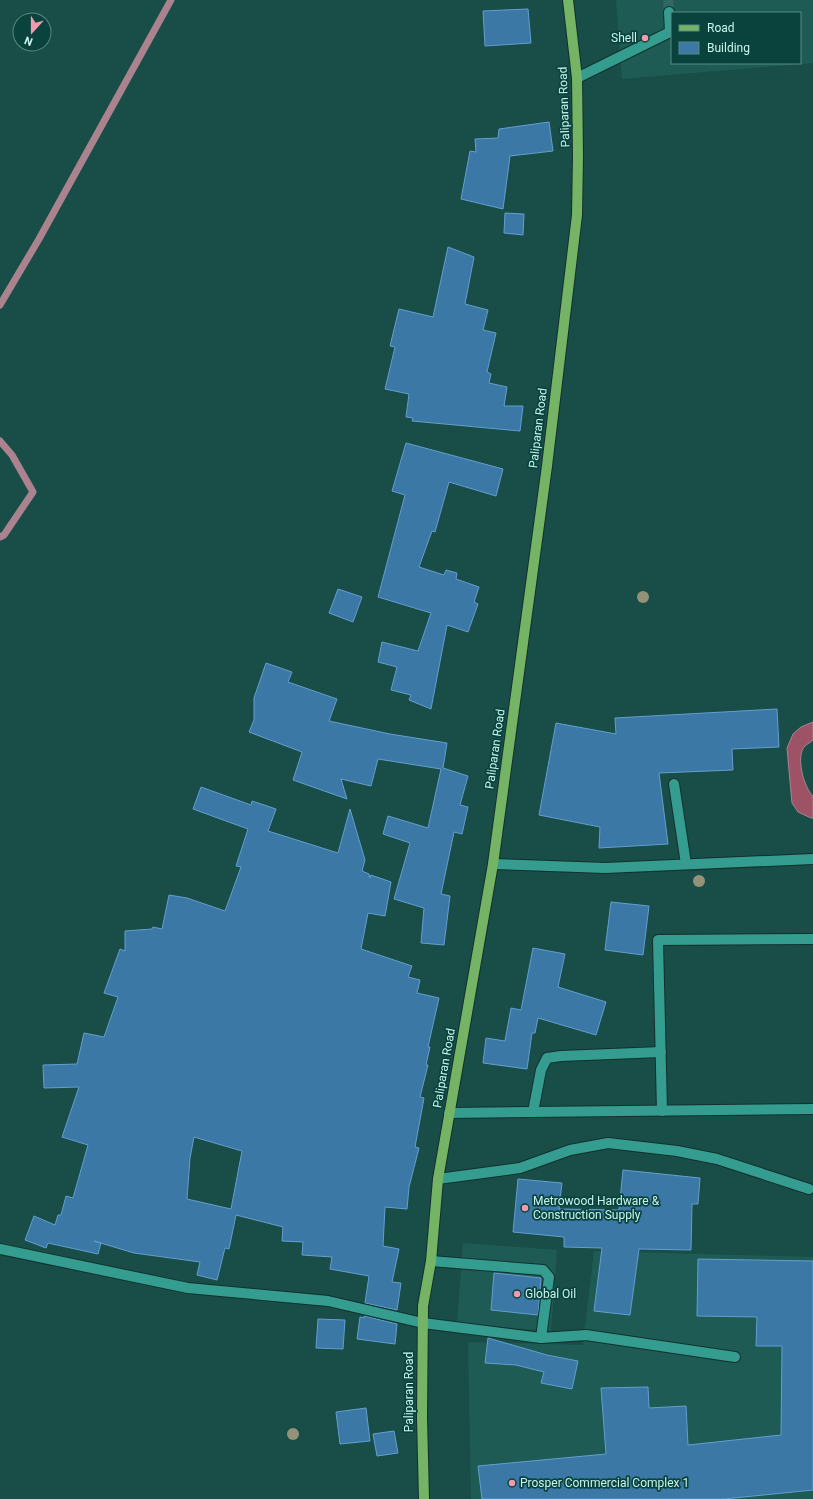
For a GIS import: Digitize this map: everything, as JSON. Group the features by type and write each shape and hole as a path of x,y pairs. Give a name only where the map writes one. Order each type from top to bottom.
{"main road":[{"name":"Paliparan Road","path":"424,1499 422,1417 423,1306 431,1261 438,1179 493,864 547,466 577,215 577,78 568,0"}],"street":[{"path":"577,78 670,32 668,12"},
{"path":"674,784 686,864"},
{"path":"493,864 604,868 813,859"},
{"path":"662,1111 658,940 813,939"},
{"path":"533,1112 541,1070 547,1058 561,1056 661,1052"},
{"path":"449,1113 813,1109"},
{"path":"438,1179 520,1168 570,1150 608,1143 678,1151 717,1159 809,1189"},
{"path":"0,1249 188,1288 328,1301 423,1323 541,1338 586,1335 735,1357"},
{"path":"431,1261 543,1270 549,1277 541,1338"}],"shaded area":[{"name":"Shell","path":"616,0 813,0 813,63 622,79"},
{"path":"813,722 813,740 805,746 801,757 804,779 813,796 813,818 811,818 798,812 792,803 787,748 793,734 801,727"},
{"path":"463,1243 557,1250 551,1331 457,1324"},
{"path":"594,1251 813,1257 813,1499 471,1499 468,1342 583,1345"}],"building":[{"path":"528,9 531,43 485,46 483,11"},
{"path":"549,122 553,151 510,156 503,209 461,199 470,151 476,152 475,139 498,138 499,129"},
{"path":"505,213 524,214 523,235 504,233"},
{"path":"448,247 474,257 465,304 488,310 483,330 496,333 487,372 491,374 489,383 507,387 504,406 523,406 520,431 412,421 413,418 406,417 409,394 385,389 395,347 390,346 399,309 433,317"},
{"path":"406,443 503,469 496,496 449,482 435,532 432,531 419,567 444,575 446,570 457,573 456,579 479,587 474,602 478,604 468,632 447,625 431,709 409,700 411,695 391,690 397,667 378,662 382,642 418,651 431,613 378,597 405,495 392,491"},
{"path":"338,589 362,597 353,622 329,613"},
{"path":"266,663 292,672 288,682 337,699 329,721 390,734 447,743 443,768 468,776 460,805 468,807 462,834 454,832 441,894 450,896 444,945 421,943 424,908 394,899 410,843 383,834 388,816 428,828 441,769 378,759 371,786 341,779 347,799 293,780 302,752 249,732 254,720 254,698"},
{"path":"777,709 779,747 732,749 733,770 659,773 668,844 599,848 600,827 539,815 556,723 616,734 615,718"},
{"path":"201,787 251,805 252,801 276,809 268,831 338,853 350,809 365,860 362,871 369,874 370,878 371,875 391,882 385,916 368,913 361,949 412,966 408,977 420,980 417,993 439,998 428,1047 430,1047 426,1065 428,1065 420,1097 424,1098 415,1147 419,1148 409,1187 407,1209 385,1207 383,1246 399,1249 392,1282 401,1283 397,1310 365,1303 369,1276 330,1269 332,1257 302,1255 303,1242 282,1241 283,1227 236,1215 229,1249 225,1248 217,1280 197,1275 200,1262 134,1253 101,1243 98,1254 48,1243 46,1248 25,1240 34,1216 55,1225 58,1215 61,1215 66,1196 73,1198 88,1145 62,1137 79,1087 44,1088 43,1065 77,1064 84,1033 104,1037 118,997 104,993 120,949 125,951 125,931 152,929 153,927 162,929 169,895 187,898 225,911 241,867 236,866 248,829 193,809","holes":["194,1137 242,1151 231,1209 187,1199 190,1158"]},
{"path":"611,902 649,906 643,955 605,950"},
{"path":"533,948 565,954 558,987 606,1002 596,1035 538,1018 535,1033 532,1033 527,1069 483,1063 486,1038 505,1041 511,1008 521,1010"},
{"path":"623,1170 700,1178 698,1204 692,1204 691,1250 639,1249 630,1315 594,1311 602,1248 564,1247 564,1237 513,1232 518,1179 562,1183 559,1209 619,1210"},
{"path":"698,1259 813,1261 813,1490 724,1499 482,1499 478,1466 606,1454 601,1388 648,1387 649,1408 686,1406 688,1445 781,1435 782,1346 756,1346 757,1317 697,1316"},
{"name":"Global Oil","path":"494,1273 541,1278 538,1315 491,1310"},
{"path":"364,1316 397,1324 395,1344 357,1339 360,1317 364,1318"},
{"path":"318,1319 345,1320 343,1349 316,1348"},
{"path":"488,1338 547,1355 578,1361 572,1389 541,1383 544,1372 516,1365 485,1363"},
{"path":"366,1408 370,1441 340,1444 336,1412"},
{"path":"394,1431 398,1453 377,1456 373,1434"}],"waterway":[{"path":"0,305 39,239 171,0"},
{"path":"0,441 12,455 33,492 4,535 0,537"}],"tunnel":[{"path":"668,0 669,12"}],"place":[{"name":"Shell","path":"645,38"},
{"name":"Metrowood Hardware & Construction Supply","path":"525,1208"},
{"name":"Global Oil","path":"517,1294"},
{"name":"Prosper Commercial Complex 1","path":"512,1483"}]}
